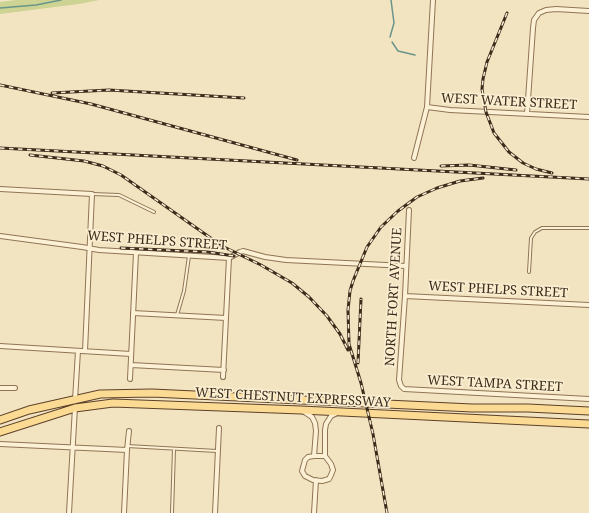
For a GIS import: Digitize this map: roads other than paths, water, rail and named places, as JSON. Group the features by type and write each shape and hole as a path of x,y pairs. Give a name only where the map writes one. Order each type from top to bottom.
{"main road":[{"name":"WEST CHESTNUT EXPRESSWAY","path":"0,420 28,410 76,398 100,394 152,393 589,411"},
{"name":"WEST CHESTNUT EXPRESSWAY","path":"0,432 75,408 113,403 301,410 589,424"}],"street":[{"path":"414,158 427,107 433,0"},
{"path":"527,114 533,28 534,20 538,13 556,9 589,11"},
{"name":"WEST WATER STREET","path":"427,107 450,110 589,117"},
{"path":"0,189 92,194 84,351"},
{"name":"NORTH FORT AVENUE","path":"401,386 399,380 409,210"},
{"name":"WEST PHELPS STREET","path":"0,236 99,250 136,253 229,258 243,252 286,260 406,266"},
{"path":"130,378 136,253"},
{"path":"223,377 229,258"},
{"name":"WEST PHELPS STREET","path":"405,296 589,305"},
{"path":"133,313 226,318"},
{"path":"0,346 131,354"},
{"path":"69,513 78,351"},
{"path":"131,364 224,370"},
{"name":"WEST TAMPA STREET","path":"401,386 408,390 589,399"},
{"path":"0,388 15,388"},
{"path":"301,410 312,417 315,423 316,430 314,456"},
{"path":"324,456 308,457 304,460 302,471 305,476 316,480 329,479 332,470 331,464 324,456 326,424 332,416 338,412"},
{"path":"215,513 219,428"},
{"path":"124,513 129,431"},
{"path":"0,444 127,448"},
{"path":"314,513 316,480"}],"lane":[{"path":"92,194 119,195 154,212"},
{"path":"529,272 531,238 535,232 542,228 589,228"},
{"path":"177,315 184,291 189,256"},
{"path":"127,448 218,451"},
{"path":"172,513 174,449"}],"waterway":[{"path":"0,8 36,5 61,0"},
{"path":"390,37 394,23 391,0"},
{"path":"392,42 398,51 415,55"}],"railway":[{"path":"507,13 487,62 483,79 482,89 486,112 494,133 509,152 523,163 536,169 552,173"},
{"path":"0,85 91,104 297,160"},
{"path":"52,93 109,90 244,98"},
{"path":"0,148 589,179"},
{"path":"30,155 84,161 103,166 121,175 222,246 261,265 292,283 309,297 327,316 340,334 348,350"},
{"path":"441,166 469,165 516,170"},
{"path":"387,513 373,434 361,383 349,344 348,310 350,291 367,247 381,227 398,211 417,197 437,188 460,181 483,178"},
{"path":"121,248 208,252 234,256"},
{"path":"358,363 361,299"}]}
